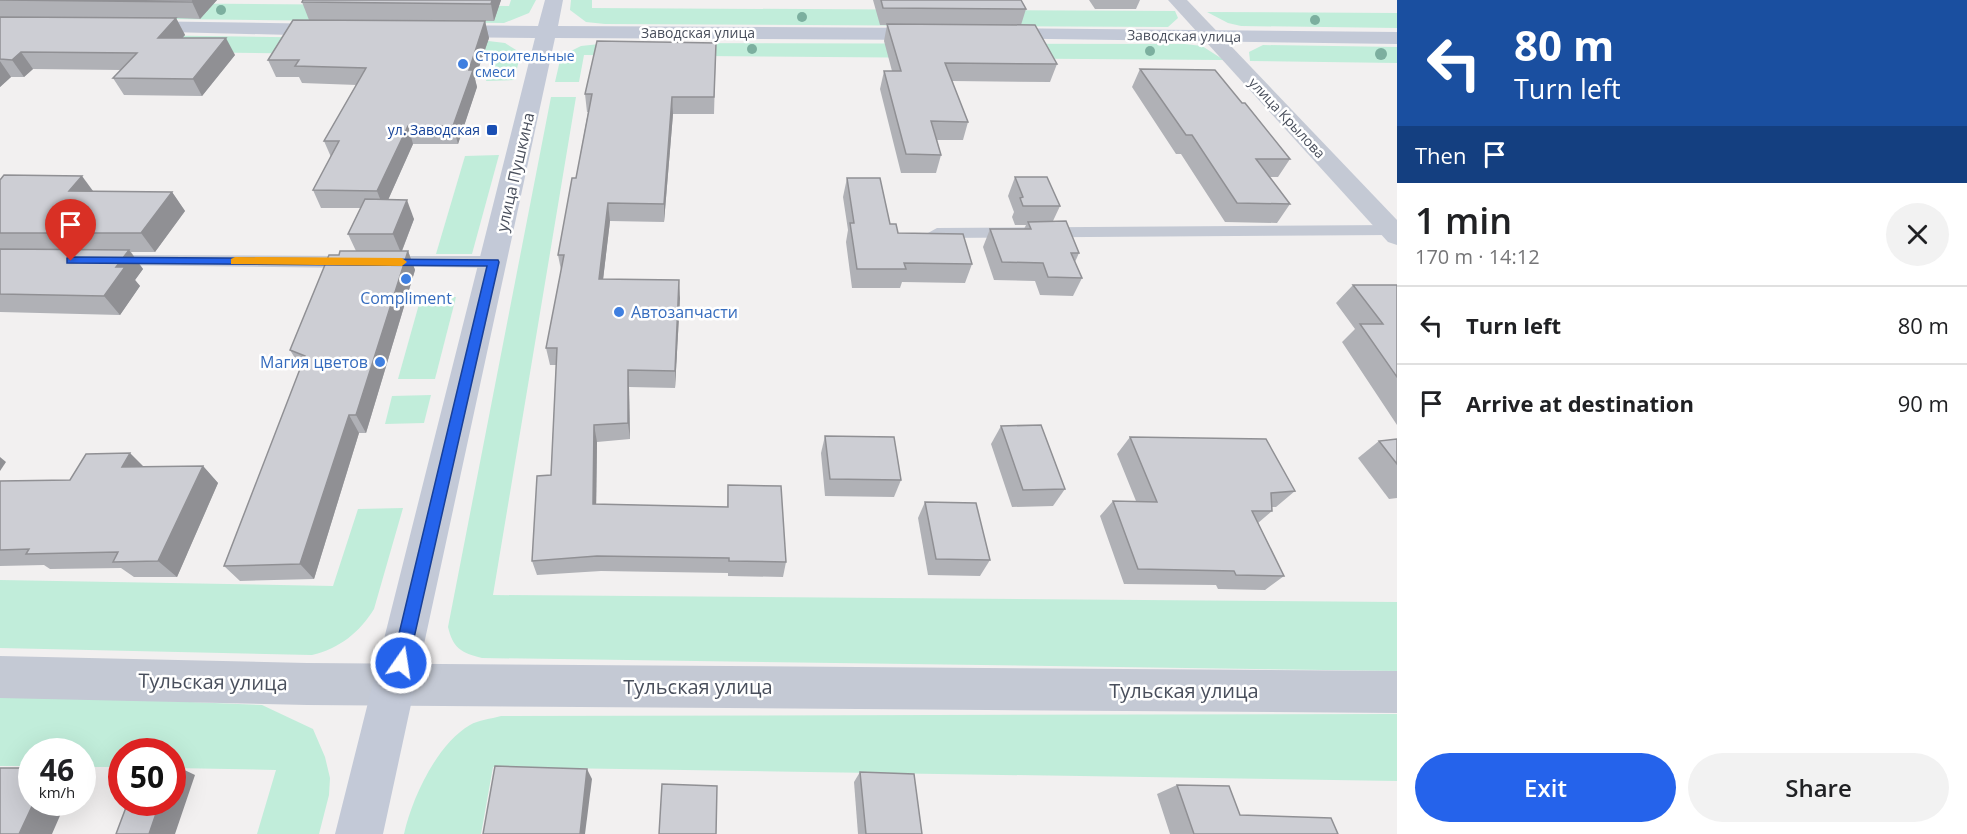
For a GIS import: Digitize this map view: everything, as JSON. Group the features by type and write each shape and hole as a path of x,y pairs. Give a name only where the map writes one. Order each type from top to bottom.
{"main road":[{"name":"улица Пушкина","path":"359,834 396,685 554,0"},
{"path":"119,27 345,30"},
{"name":"Заводская улица","path":"428,31 951,34"},
{"name":"Заводская улица","path":"975,34 1397,38"}],"street":[{"name":"улица Крылова","path":"1178,0 1395,233"},
{"name":"Тульская улица","path":"0,677 396,685 1397,692"}],"lane":[{"path":"937,233 1395,233"},
{"path":"95,261 494,262"}],"green space":[{"path":"511,0 536,0 529,13 504,23 0,17 0,2 509,6"},
{"path":"571,0 592,0 592,8 1175,11 1178,18 1168,27 605,24 586,22 570,10"},
{"path":"1207,12 1397,13 1397,28 1241,26 1228,23"},
{"path":"0,33 480,40 505,43 521,53 514,80 486,81 494,56 0,50"},
{"path":"609,43 1185,44 1202,46 1224,60 584,55 579,82 555,82 561,56 581,46"},
{"path":"1263,45 1397,47 1397,63 1250,61 1249,52"},
{"path":"551,97 576,97 493,595 1397,602 1397,671 482,658 463,652 452,640 448,627"},
{"path":"499,155 472,254 436,254 465,156"},
{"path":"421,297 456,297 435,379 398,379"},
{"path":"431,395 424,423 385,424 392,396"},
{"path":"403,508 374,609 355,632 331,649 312,655 0,648 0,580 333,586 358,509"},
{"path":"0,694 262,705 313,729 325,757 330,778 329,795 319,834 257,834 276,770 186,768 186,738 108,738 108,767 96,767 96,738 18,738 18,766 0,766"},
{"path":"1397,714 1397,781 493,767 481,834 404,834 420,789 447,745 470,725 501,716"}],"building":[{"path":"0,0 194,0 192,2"},
{"path":"303,0 492,0 491,4 302,2"},
{"path":"881,0 1021,0 1026,9 883,8"},
{"path":"0,17 176,18 158,38 226,38 193,79 113,78 137,53 21,52 12,60 0,59"},
{"path":"293,20 485,21 469,70 473,70 453,126 408,126 377,191 313,190 339,141 324,141 366,68 295,66 299,60 268,60"},
{"path":"887,24 1035,25 1057,64 945,63 968,122 931,121 941,155 906,154 884,71 901,71"},
{"path":"597,41 716,43 714,97 672,97 664,204 608,203 599,279 679,280 675,371 628,370 628,423 594,425 593,504 728,507 728,485 781,486 786,562 729,561 729,558 597,556 532,561 537,476 551,475 557,348 546,348 564,255 558,255 572,178 576,178 592,94 585,94"},
{"path":"1140,69 1215,70 1290,159 1256,159 1290,204 1237,203 1192,135 1186,135"},
{"path":"4,175 82,176 69,191 172,192 141,233 0,233 0,180"},
{"path":"1015,177 1047,177 1060,206 1023,206 1020,198 1023,197"},
{"path":"847,178 880,178 890,224 896,224 898,233 963,234 972,264 904,263 906,269 857,269 850,223 854,223"},
{"path":"365,199 407,200 393,234 348,234"},
{"path":"1066,221 1079,253 1071,253 1082,278 1048,277 1043,263 1002,262 990,229 1031,229 1028,222"},
{"path":"0,249 129,250 116,267 125,267 104,296 0,294"},
{"path":"340,251 408,251 356,415 349,415 300,564 224,566 305,356 290,350 329,255 339,255"},
{"path":"1353,285 1397,285 1397,377 1360,324 1383,324"},
{"path":"1041,425 1065,489 1023,490 1001,426"},
{"path":"825,436 894,437 901,480 830,479"},
{"path":"1130,437 1266,439 1295,491 1271,493 1272,511 1252,511 1284,576 1236,575 1234,571 1138,569 1113,501 1157,502"},
{"path":"1397,439 1397,464 1379,441"},
{"path":"130,453 122,467 203,466 158,561 113,562 118,552 26,554 29,549 0,550 0,481 70,480 86,454"},
{"path":"925,502 976,503 990,560 936,559"},
{"path":"495,766 587,769 580,834 483,834"},
{"path":"0,768 18,768 18,816 27,816 19,834 0,834"},
{"path":"860,772 914,774 922,834 866,834"},
{"path":"662,784 717,786 716,834 659,834"},
{"path":"1177,785 1229,786 1240,815 1331,818 1338,834 1194,834"},
{"path":"123,816 155,816 149,834 116,834"}],"slow traffic":[{"path":"235,261 402,262"}],"place":[{"name":"Строительные смеси","path":"463,64"},
{"name":"ул. Заводская","path":"492,130"},
{"name":"Compliment","path":"406,279"},
{"name":"Автозапчасти","path":"619,312"},
{"name":"Магия цветов","path":"380,362"}],"route":[{"path":"71,261 494,262 401,663"}]}
